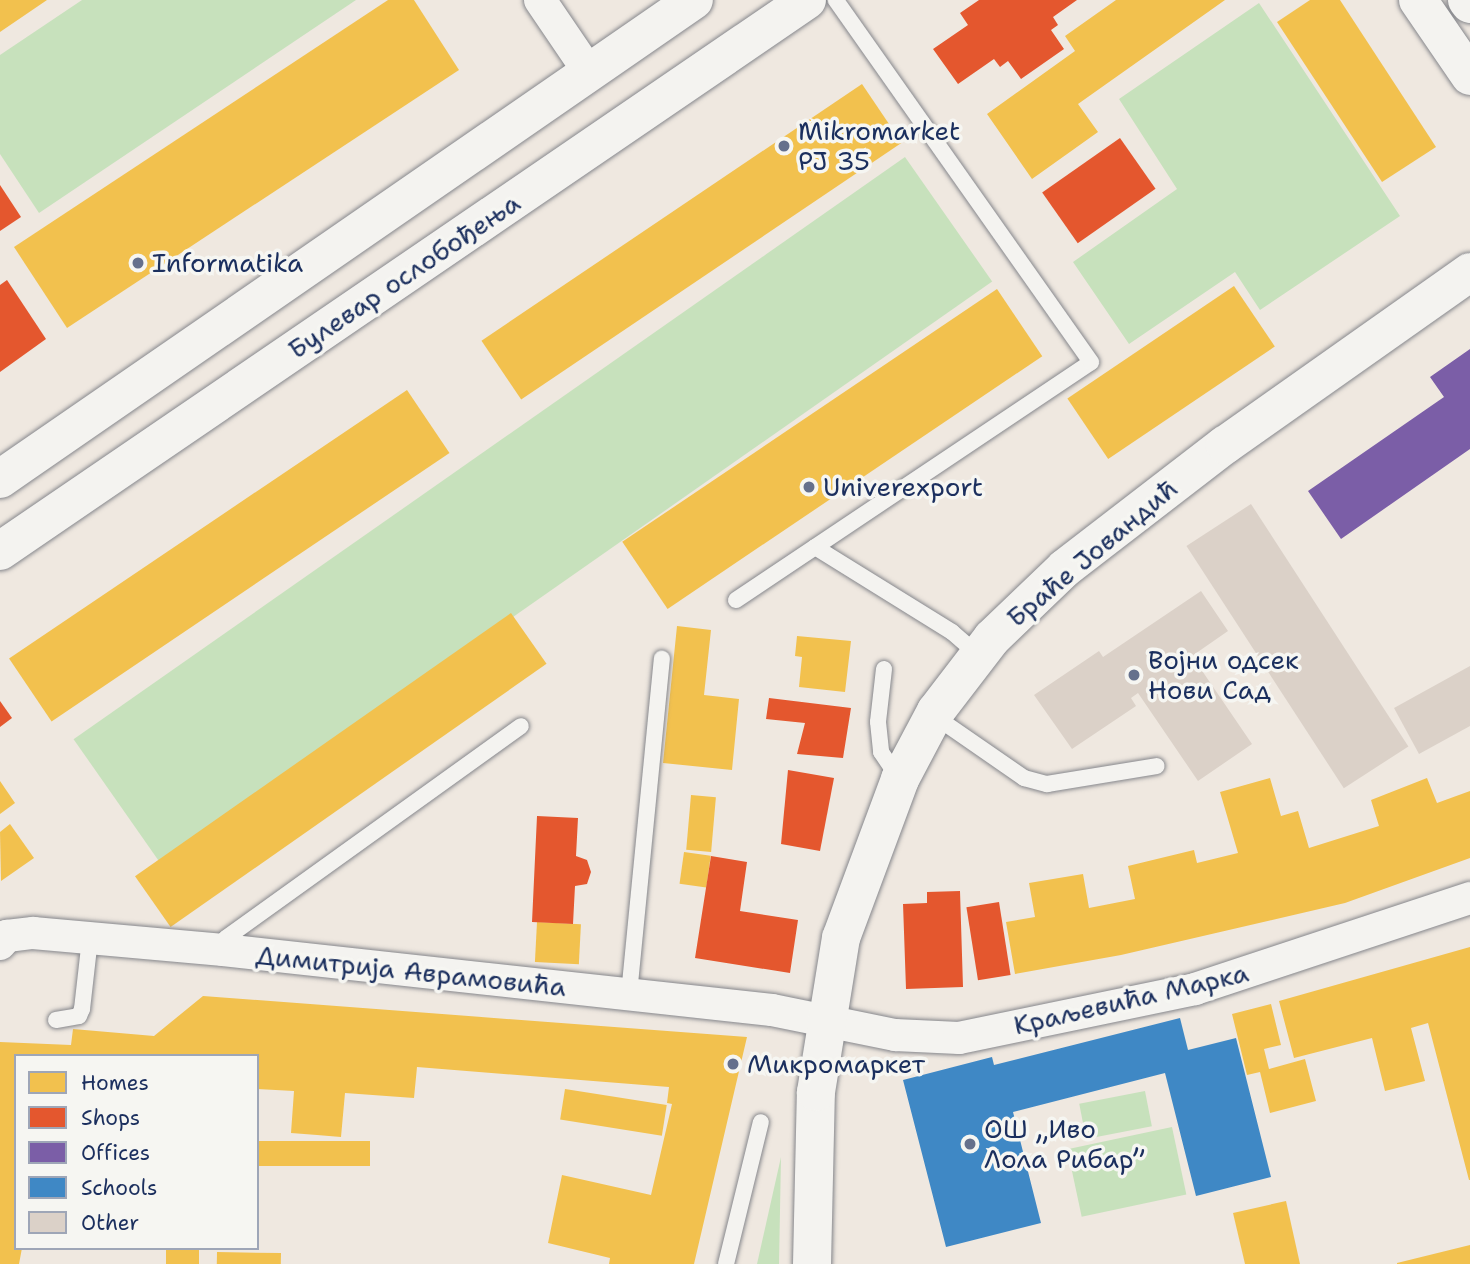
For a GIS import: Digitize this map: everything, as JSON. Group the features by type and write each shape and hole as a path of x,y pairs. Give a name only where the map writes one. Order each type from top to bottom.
{"main road":[{"path":"0,479 694,0"},
{"name":"Булевар ослобођења","path":"0,551 807,0"},
{"path":"1418,0 1470,76"},
{"path":"1467,0 1470,4"},
{"name":"Браће Јовандић","path":"812,1264 817,1092 825,1021 847,913 900,779 933,715 978,655 1030,598 1129,517 1470,272"}],"street":[{"path":"540,0 589,72"},
{"name":"Краљевића Марка","path":"825,1021 895,1035 959,1038 1195,989 1470,898"},
{"name":"Димитрија Аврамовића","path":"0,944 19,933 223,950 772,1010 825,1021"}],"lane":[{"path":"736,600 1091,362 836,0"},
{"path":"814,547 952,632 978,655"},
{"path":"629,994 662,659"},
{"path":"884,669 878,722 881,752 900,779"},
{"path":"933,715 1024,778 1046,783 1157,766"},
{"path":"223,950 226,938 521,726"},
{"path":"56,1020 79,1016 82,1009 90,939"},
{"path":"726,1264 761,1122"}],"green space":[{"path":"82,0 356,0 39,213 0,154 0,55"},
{"path":"1259,3 1400,216 1260,310 1235,272 1129,344 1073,262 1177,189 1119,99"},
{"path":"905,157 992,282 161,864 74,739"},
{"path":"1145,1091 1152,1126 1086,1139 1079,1104"},
{"path":"1172,1127 1186,1194 1082,1217 1067,1149"},
{"path":"781,1157 779,1264 757,1264"}],"building: Homes":[{"path":"0,0 47,0 0,32"},
{"path":"388,0 414,0 459,70 67,328 14,247"},
{"path":"1116,0 1225,0 1078,104 1098,132 1032,179 987,114 1075,51 1065,36"},
{"path":"1310,0 1340,0 1436,147 1382,182 1277,22"},
{"path":"862,84 902,143 521,400 481,341"},
{"path":"1234,286 1275,347 1108,459 1067,398"},
{"path":"997,289 1042,356 668,609 622,542"},
{"path":"407,390 449,453 52,721 9,658"},
{"path":"511,613 547,664 171,927 135,876"},
{"path":"677,626 711,630 704,695 739,699 732,770 663,763"},
{"path":"797,636 851,641 845,692 799,687 802,657 795,656"},
{"path":"1270,778 1281,816 1298,811 1309,848 1379,826 1371,800 1427,778 1437,803 1470,791 1470,858 1345,903 1121,955 1015,974 1006,922 1035,917 1029,883 1083,874 1089,908 1135,899 1128,866 1194,850 1197,863 1238,853 1220,792"},
{"path":"0,781 15,803 0,814"},
{"path":"691,795 716,797 711,852 686,850"},
{"path":"10,824 34,858 1,881 0,832"},
{"path":"684,852 711,856 706,887 680,884"},
{"path":"537,922 581,924 579,964 535,962"},
{"path":"1470,947 1469,1180 1428,1023 1411,1028 1425,1081 1385,1091 1372,1038 1294,1058 1279,1001"},
{"path":"203,996 747,1037 694,1264 609,1264 610,1258 548,1243 562,1175 651,1195 672,1104 667,1103 669,1087 417,1067 414,1098 345,1093 341,1137 291,1133 294,1091 259,1089 259,1054 14,1054 14,1250 22,1250 19,1264 0,1264 0,1042 71,1045 73,1029 154,1036"},
{"path":"1271,1004 1281,1045 1264,1049 1269,1069 1305,1059 1316,1101 1270,1113 1260,1072 1247,1075 1232,1014"},
{"path":"565,1089 667,1105 662,1136 560,1120"},
{"path":"259,1141 370,1141 370,1166 259,1166"},
{"path":"1286,1201 1300,1264 1245,1264 1233,1213"},
{"path":"1470,1245 1470,1264 1397,1264 1397,1263"},
{"path":"166,1250 199,1250 199,1264 166,1264"},
{"path":"217,1252 281,1253 281,1264 217,1264"}],"building: Shops":[{"path":"979,0 1077,0 1053,17 1058,25 1051,30 1064,49 1021,79 1008,61 1000,67 994,59 958,84 933,49 968,25 960,13"},
{"path":"1120,138 1156,189 1078,243 1042,192"},
{"path":"0,185 21,217 0,231"},
{"path":"7,280 46,339 0,372 0,285"},
{"path":"769,698 851,708 843,758 797,754 805,723 766,719"},
{"path":"0,701 12,718 0,727"},
{"path":"788,770 834,778 820,851 781,844"},
{"path":"537,816 578,818 576,856 587,860 591,872 587,884 575,886 573,924 532,922"},
{"path":"711,856 747,862 740,911 798,920 790,973 695,958"},
{"path":"960,891 963,987 906,989 903,904 927,903 927,892"},
{"path":"999,902 1011,975 978,980 966,907"}],"building: Offices":[{"path":"1470,349 1470,449 1341,539 1308,491 1444,397 1430,377"}],"building: Schools":[{"name":"ОШ „Иво Лола Рибар”","path":"1180,1018 1188,1050 1236,1038 1271,1177 1196,1196 1165,1073 1013,1112 1041,1223 946,1247 903,1080 992,1057 994,1065"}],"building: Other":[{"path":"1251,504 1408,746 1344,788 1186,546"},
{"name":"Војни одсек Нови Сад","path":"1201,591 1228,631 1192,656 1252,744 1198,781 1138,693 1131,698 1136,706 1072,749 1034,695 1099,651 1103,657"},
{"path":"1470,666 1470,726 1419,754 1394,708"}],"place":[{"name":"Mikromarket PJ 35","path":"784,146"},
{"name":"Informatika","path":"138,263"},
{"name":"Univerexport","path":"809,487"},
{"name":"Војни одсек Нови Сад","path":"1134,675"},
{"name":"Микромаркет","path":"733,1064"},
{"name":"ОШ „Иво Лола Рибар”","path":"970,1144"}]}
